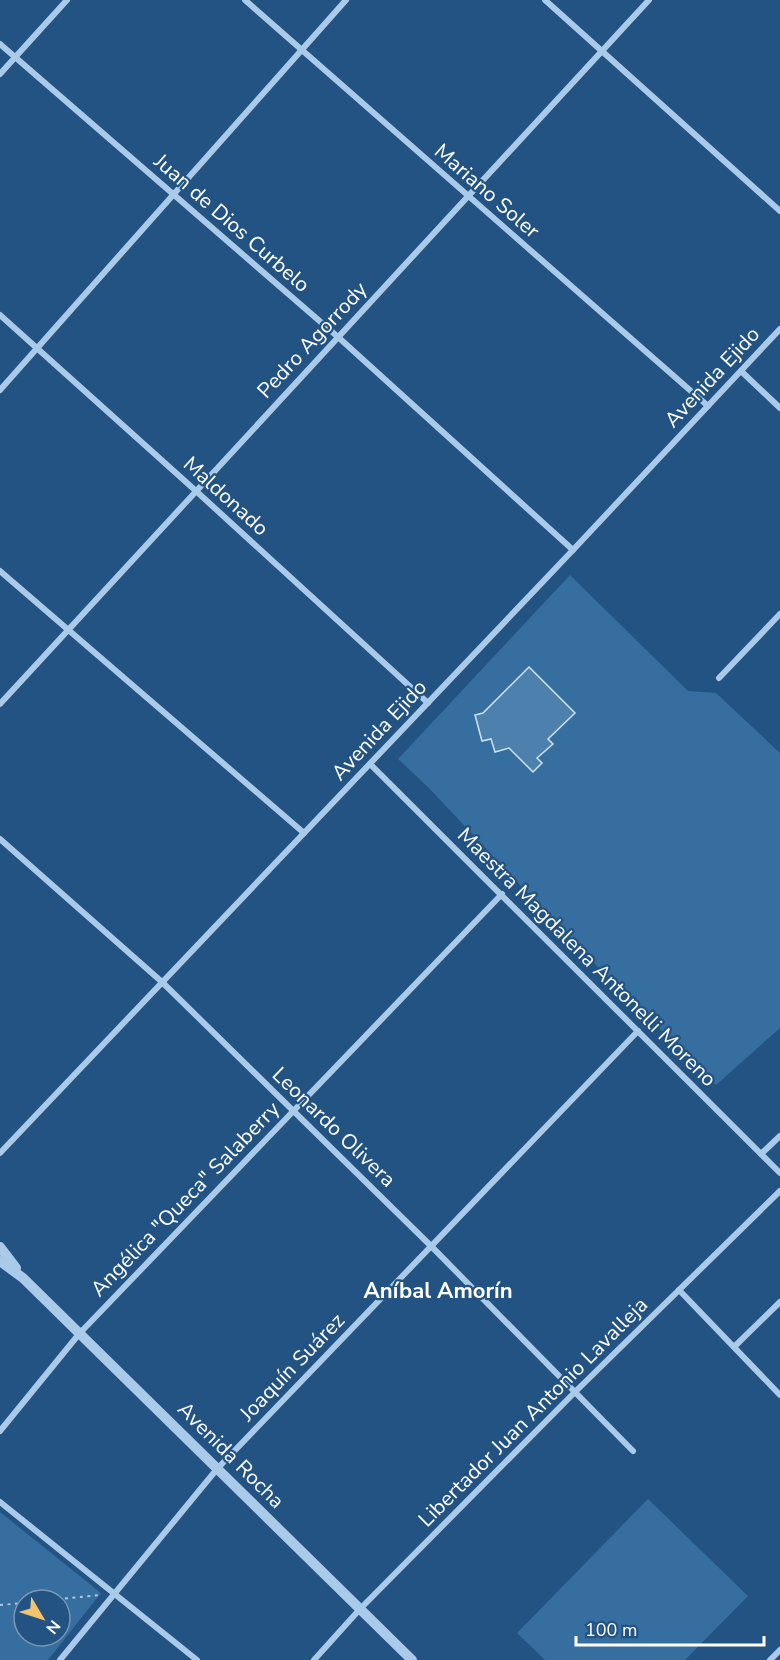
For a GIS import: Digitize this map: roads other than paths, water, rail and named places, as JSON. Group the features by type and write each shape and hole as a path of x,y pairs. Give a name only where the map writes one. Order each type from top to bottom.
{"street":[{"path":"0,74 67,0"},
{"name":"Mariano Soler","path":"245,0 708,406"},
{"path":"0,390 346,0"},
{"path":"545,0 780,211"},
{"name":"Pedro Agorrody","path":"0,704 650,0"},
{"name":"Juan de Dios Curbelo","path":"0,44 338,337 573,550"},
{"name":"Maldonado","path":"0,315 428,703"},
{"name":"Avenida Ejido","path":"0,1153 780,329"},
{"path":"741,371 780,408"},
{"path":"0,571 304,833"},
{"path":"719,678 780,614"},
{"name":"Maestra Magdalena Antonelli Moreno","path":"370,764 780,1173"},
{"name":"Leonardo Olivera","path":"0,839 162,982 431,1246 633,1450"},
{"name":"Angélica \"Queca\" Salaberry","path":"0,1431 79,1334 502,894"},
{"name":"Joaquín Suárez","path":"60,1660 112,1594 218,1469 638,1031"},
{"path":"761,1154 780,1136"},
{"name":"Libertador Juan Antonio Lavalleja","path":"314,1660 360,1609 575,1392 780,1191"},
{"name":"Avenida Rocha","path":"0,1247 23,1278 412,1660"},
{"name":"Avenida Rocha","path":"0,1261 23,1278"},
{"path":"679,1290 780,1395"},
{"path":"734,1347 780,1302"},
{"path":"0,1502 197,1660"},
{"path":"770,1660 780,1650"}],"district":[{"name":"Aníbal Amorín","path":"438,1291"}]}
